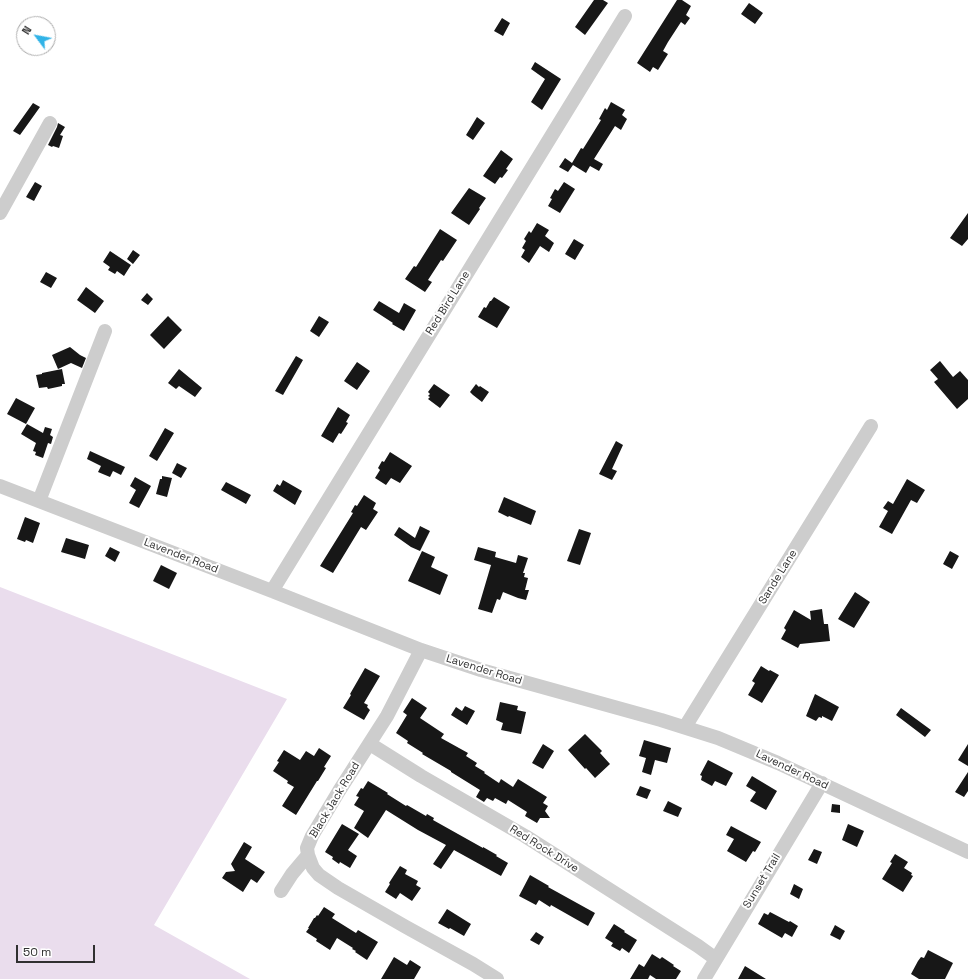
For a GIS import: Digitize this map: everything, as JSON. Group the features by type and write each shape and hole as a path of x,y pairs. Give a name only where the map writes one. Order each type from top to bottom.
{"street":[{"name":"Red Bird Lane","path":"272,591 625,16"},
{"path":"0,213 50,123"},
{"path":"39,500 105,331"},
{"name":"Sande Lane","path":"685,727 871,426"},
{"name":"Lavender Road","path":"0,486 421,650 482,670 685,727 742,747 968,852"},
{"name":"Black Jack Road","path":"308,855 307,848 312,836 339,791 388,716 421,650"},
{"name":"Red Rock Drive","path":"370,744 421,776 525,836 716,959"},
{"name":"Sunset Trail","path":"704,979 822,783"},
{"path":"281,891 292,874 308,855 313,868 327,881 497,979"}],"shaded area":[{"path":"0,587 287,699 154,925 250,979 0,979"}],"building":[{"path":"594,0 603,0 608,3 585,35 575,27"},
{"path":"677,0 682,0 691,6 686,15 690,18 685,25 681,22 668,42 663,51 668,54 658,70 653,67 650,72 637,63"},
{"path":"749,3 763,13 755,24 741,14"},
{"path":"502,18 510,23 503,36 494,31"},
{"path":"535,62 561,79 542,110 531,102 545,79 531,69"},
{"path":"611,102 625,110 622,115 627,119 621,130 615,126 594,159 603,164 599,171 590,166 586,173 573,165 568,172 559,167 565,158 572,163 581,148 583,149 601,120 599,119 605,108 607,110"},
{"path":"33,103 40,107 20,135 13,131"},
{"path":"477,117 485,123 473,140 466,135"},
{"path":"58,123 65,127 60,135 63,136 59,148 48,145"},
{"path":"501,150 513,159 506,169 508,170 495,184 483,176"},
{"path":"35,182 42,186 34,201 26,197"},
{"path":"564,182 575,189 560,213 548,206 555,189 558,191"},
{"path":"469,188 486,198 469,225 451,213"},
{"path":"968,213 968,239 962,246 950,238"},
{"path":"537,223 549,230 545,236 554,243 549,252 540,246 529,263 521,257 525,250 522,248 526,241 524,239 529,231 531,233"},
{"path":"440,229 457,240 443,261 441,260 428,280 432,282 425,292 405,279 414,266 416,267"},
{"path":"574,239 584,245 575,260 565,254"},
{"path":"133,250 140,255 133,264 127,259"},
{"path":"110,251 131,265 124,276 117,271 115,274 108,270 110,267 103,262"},
{"path":"46,272 57,278 51,288 40,282"},
{"path":"86,287 104,301 95,313 77,300"},
{"path":"147,293 153,299 148,305 141,300"},
{"path":"494,297 510,307 497,328 478,317 484,307 486,308"},
{"path":"379,301 399,313 404,303 416,310 404,331 373,310"},
{"path":"168,316 182,330 164,349 150,335"},
{"path":"319,316 329,322 319,337 310,331"},
{"path":"70,347 86,358 82,368 71,363 58,369 52,355"},
{"path":"296,356 303,360 283,395 275,391"},
{"path":"940,361 953,377 960,371 968,380 968,399 957,409 934,382 938,379 930,370"},
{"path":"357,362 370,371 357,390 344,381"},
{"path":"62,369 65,384 48,389 47,387 39,388 36,375"},
{"path":"179,369 202,388 195,397 179,386 176,389 168,383"},
{"path":"434,384 450,395 440,408 428,399 430,394 428,392"},
{"path":"476,384 489,392 482,402 470,392"},
{"path":"16,398 35,408 26,424 7,414"},
{"path":"338,407 350,415 346,422 348,423 333,443 321,436"},
{"path":"27,424 43,433 45,427 52,429 50,435 53,437 51,444 48,443 43,458 35,455 36,452 33,451 36,443 21,434"},
{"path":"165,428 174,433 157,461 149,456"},
{"path":"616,441 623,445 612,469 617,471 612,480 599,474"},
{"path":"90,451 125,467 121,475 113,471 110,477 98,472 101,466 87,459"},
{"path":"390,452 412,466 400,483 391,478 386,485 375,478 380,470 378,468 382,461 384,462"},
{"path":"177,463 187,468 181,478 172,473"},
{"path":"162,476 172,478 167,497 156,494"},
{"path":"135,477 151,486 139,508 129,503 136,490 130,486"},
{"path":"907,479 925,490 917,503 911,500 892,534 879,527 888,511 883,508 888,501 893,504"},
{"path":"283,480 302,491 295,505 273,491 277,484 280,486"},
{"path":"226,482 251,495 246,504 221,490"},
{"path":"364,495 376,503 373,509 378,512 366,530 361,527 333,573 320,566 353,513 351,512 355,505 357,506"},
{"path":"504,497 536,511 531,525 498,512"},
{"path":"25,517 40,523 33,543 26,540 25,542 17,539"},
{"path":"420,526 430,531 420,551 411,547 394,535 399,527 415,538"},
{"path":"579,529 591,533 580,565 567,561"},
{"path":"66,538 89,545 85,559 61,552"},
{"path":"110,547 120,552 115,562 105,556"},
{"path":"478,547 496,552 495,557 516,563 518,555 528,558 523,573 525,573 524,577 528,578 525,590 529,590 526,600 503,592 500,600 497,599 492,613 478,609 491,565 474,560"},
{"path":"422,551 435,557 431,567 448,575 440,595 408,581"},
{"path":"950,551 959,556 952,569 943,564"},
{"path":"161,565 177,573 169,589 153,581"},
{"path":"855,592 870,602 854,628 838,619"},
{"path":"822,609 824,624 828,624 830,641 800,644 798,648 781,639 786,630 784,628 794,610 811,620 810,611"},
{"path":"761,666 779,675 762,703 748,695 755,683 752,681"},
{"path":"365,668 380,676 364,703 368,705 367,707 370,710 364,720 343,708"},
{"path":"815,694 839,707 832,721 822,716 822,718 819,717 816,721 806,716"},
{"path":"412,698 427,708 420,718 444,734 441,738 468,753 466,756 477,763 475,766 485,772 484,773 499,783 501,779 513,787 518,779 547,797 543,803 548,806 545,811 550,818 540,818 537,823 525,816 527,812 508,800 506,804 495,798 493,801 487,798 484,802 476,797 480,790 407,743 408,741 396,733 407,715 403,712"},
{"path":"500,702 518,706 517,710 526,712 521,734 501,730 503,723 496,720"},
{"path":"465,706 475,711 467,725 451,715 456,707 462,711"},
{"path":"901,708 931,730 925,737 896,715"},
{"path":"585,734 602,751 600,753 610,764 595,778 568,750"},
{"path":"644,740 671,748 667,763 655,760 651,775 642,772 646,758 639,756"},
{"path":"543,744 554,751 543,769 532,763"},
{"path":"968,744 968,766 958,760"},
{"path":"319,748 331,756 324,767 326,768 296,815 282,806 294,787 273,771 284,750 300,760 306,751 314,756"},
{"path":"708,760 733,773 726,786 715,781 712,786 701,780 702,776 700,775"},
{"path":"968,772 968,791 964,797 955,792"},
{"path":"752,776 777,791 766,810 750,801 756,792 746,786"},
{"path":"368,781 406,806 407,805 426,816 427,814 434,818 433,820 497,855 496,856 508,863 501,876 454,850 441,869 433,864 446,845 386,810 368,838 354,828 364,811 354,805 359,797 356,796"},
{"path":"640,786 651,790 647,799 636,795"},
{"path":"668,801 682,808 678,817 663,811"},
{"path":"832,804 840,805 840,813 831,812"},
{"path":"342,824 359,834 348,850 357,856 350,868 340,862 339,864 332,859 333,857 325,852"},
{"path":"848,824 864,831 857,847 842,840"},
{"path":"731,826 761,842 746,862 727,851 734,839 726,835"},
{"path":"244,842 252,847 245,859 265,872 257,883 251,879 243,892 222,878 226,872 235,871 231,864"},
{"path":"814,849 822,852 817,864 808,860"},
{"path":"895,854 908,862 904,868 912,873 911,875 913,876 903,892 882,879 892,863 890,862"},
{"path":"400,866 407,870 405,874 418,881 416,885 421,888 412,901 400,893 396,899 385,892"},
{"path":"530,875 549,886 548,887 595,913 588,926 551,905 550,907 539,900 536,905 519,896"},
{"path":"794,884 803,889 799,899 790,894"},
{"path":"324,907 335,914 332,918 356,933 358,930 378,942 367,960 355,952 356,951 352,949 353,948 337,938 330,950 306,932 314,918 317,915 318,916"},
{"path":"447,909 471,924 464,936 438,923"},
{"path":"770,912 798,926 792,937 785,933 782,938 758,924 764,913 768,915"},
{"path":"614,924 637,940 629,953 622,948 620,951 611,946 613,943 605,938"},
{"path":"835,925 845,931 840,940 830,935"},
{"path":"536,932 544,937 539,945 530,940"},
{"path":"928,950 953,963 945,979 919,979 911,974 918,961 921,957 924,958"},
{"path":"652,954 660,959 662,957 681,971 676,979 656,979 650,975 648,979 630,979 639,964 644,967"},
{"path":"394,957 407,965 410,960 421,967 414,979 381,979"},
{"path":"745,966 766,979 738,979"}]}
